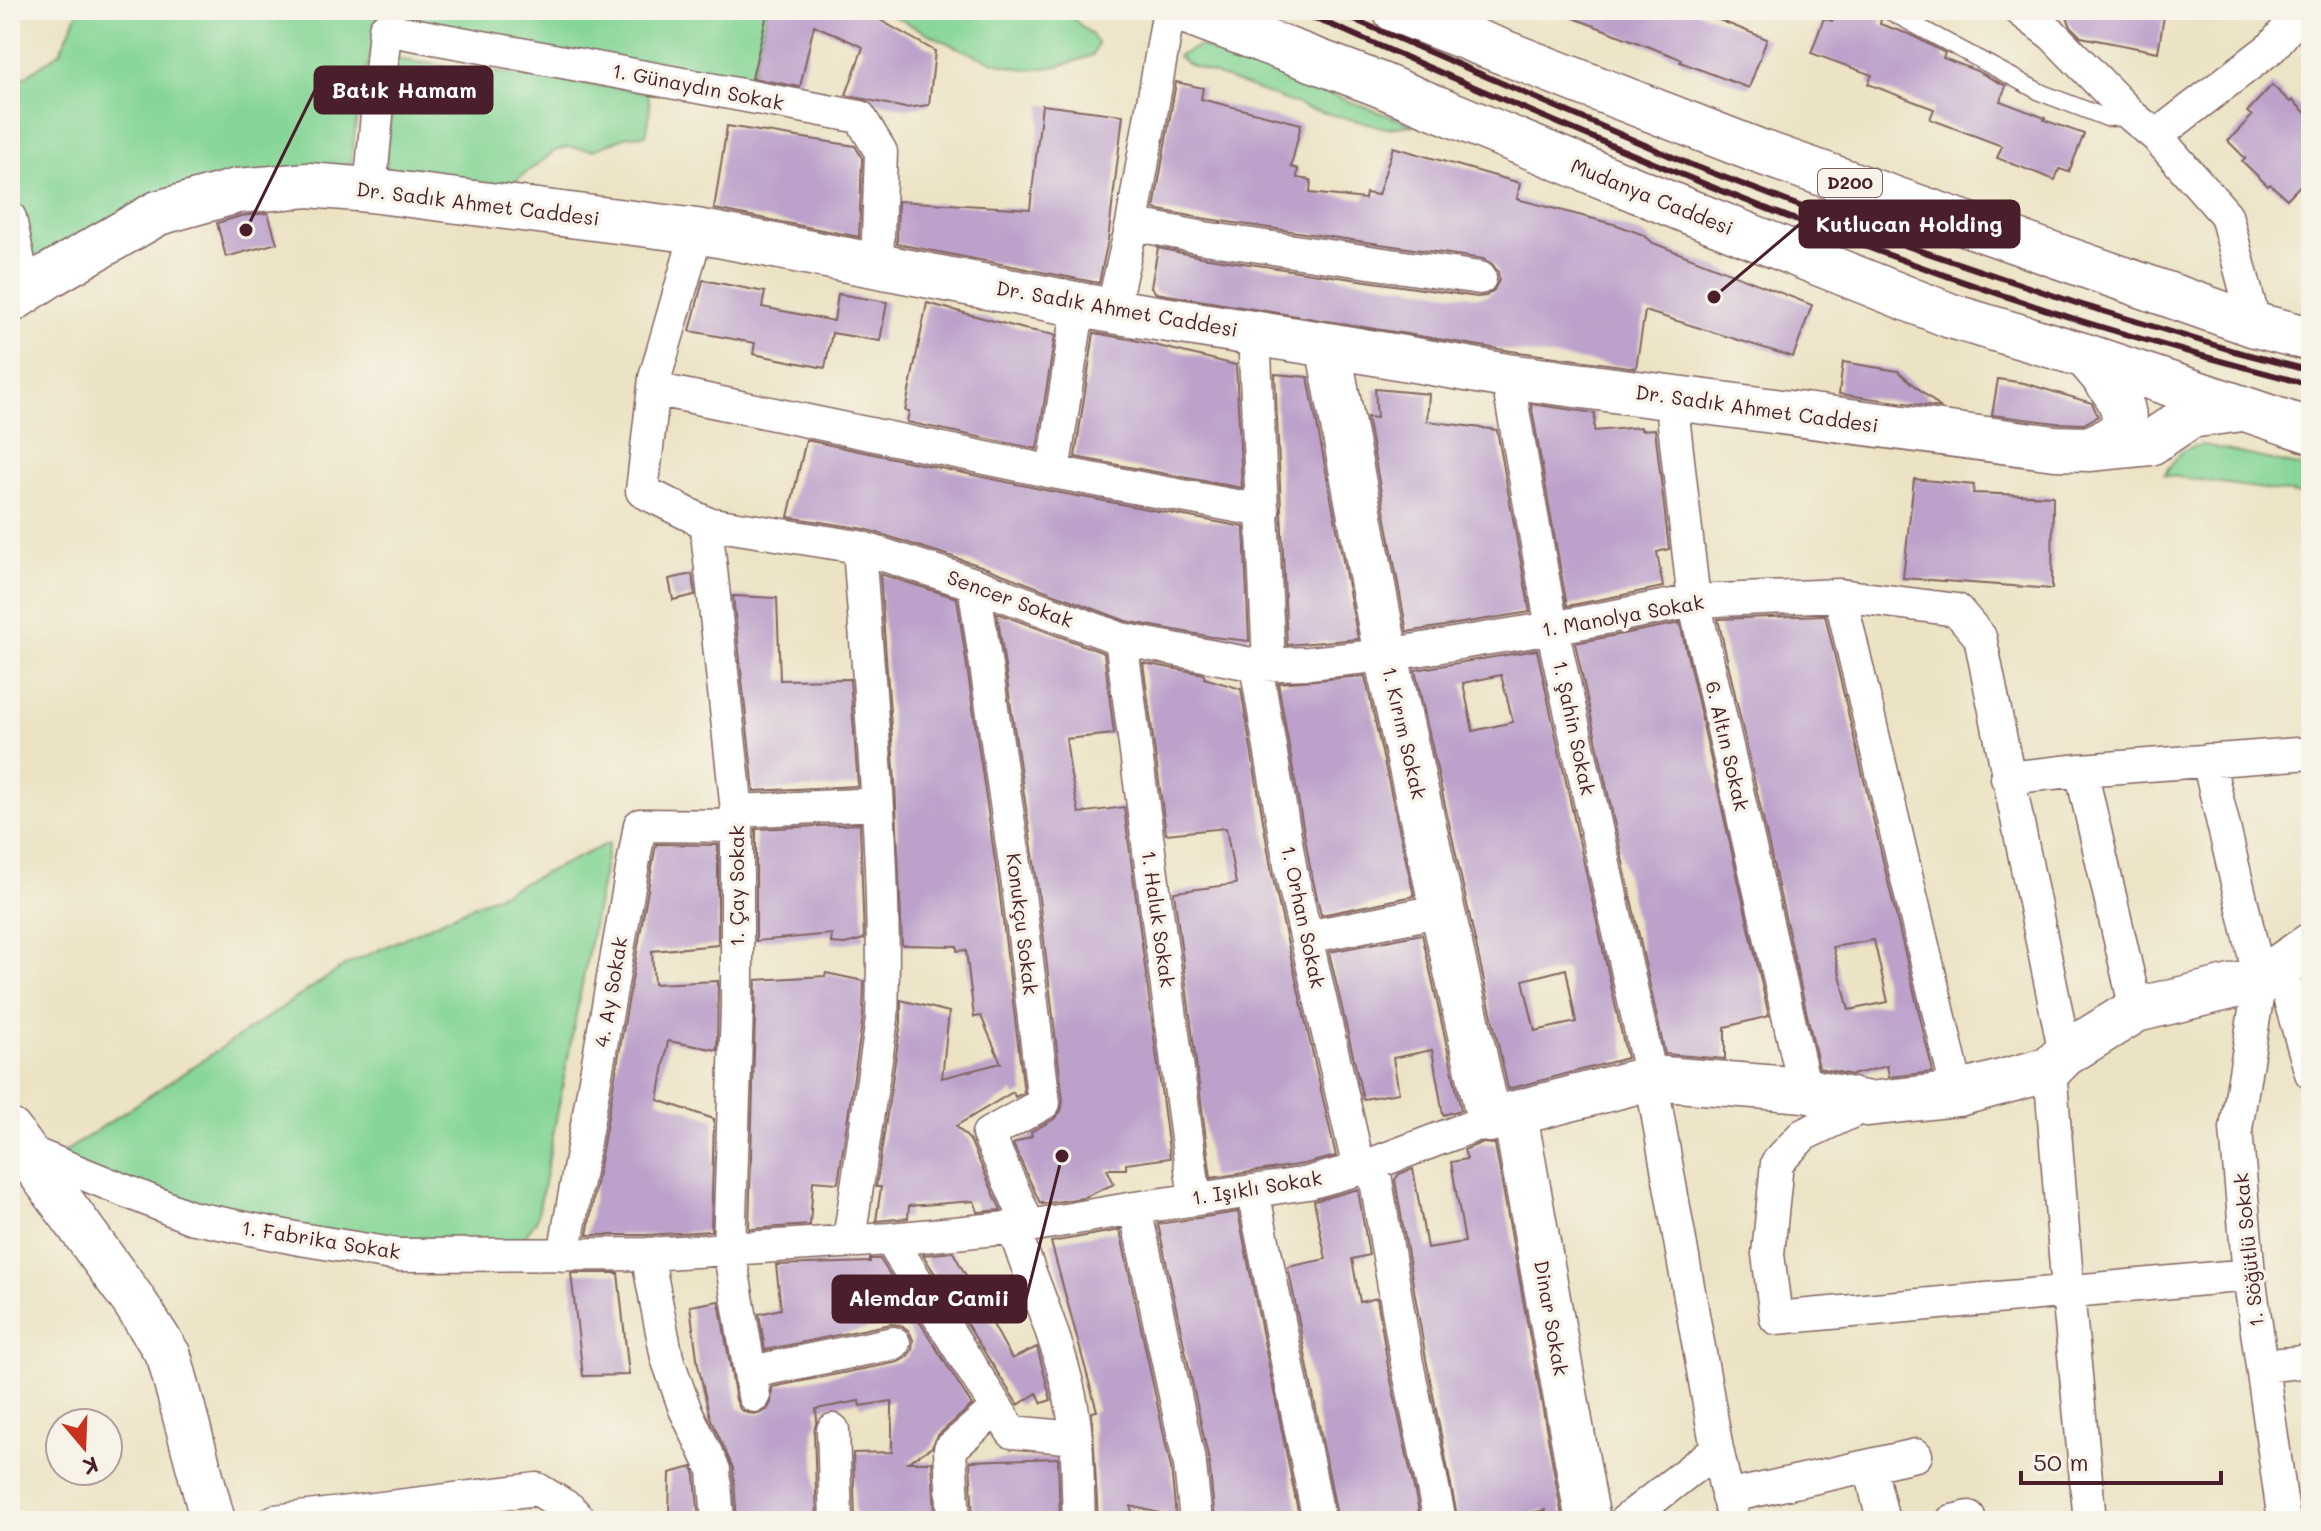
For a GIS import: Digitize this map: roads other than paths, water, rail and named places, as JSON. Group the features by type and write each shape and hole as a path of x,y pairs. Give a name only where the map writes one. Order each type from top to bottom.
{"main road":[{"name":"Mudanya Caddesi","path":"1181,10 1376,83 1951,316 2086,356 2311,431"},
{"name":"D200","path":"1395,10 1758,151 2255,325 2311,339"},
{"name":"Dr. Sadık Ahmet Caddesi","path":"17,296 158,213 237,191 308,185 697,231 1095,307 1507,376 2055,448 2089,449 2150,443 2190,416 2242,409"},
{"name":"1. Kırım Sokak","path":"1328,345 1386,655 1443,910 1502,1118"},
{"path":"2086,356 2117,394 2124,414 2122,427 2110,439 2089,449"},
{"name":"1. Işıklı Sokak","path":"1502,1118 1651,1078 1805,1090 1868,1104 1958,1094 2058,1062 2136,1010 2284,963"},
{"name":"Dinar Sokak","path":"1502,1118 1588,1521"},
{"path":"16,1140 134,1301 169,1356 213,1521"}],"street":[{"path":"1053,472 1095,307 1132,224 1169,10"},
{"path":"2020,10 2053,35 2145,126 2226,215 2255,325"},
{"path":"2145,126 2272,47 2303,10"},
{"name":"1. Günaydın Sokak","path":"370,190 385,29 860,117 881,152 877,265"},
{"path":"10,218 17,296"},
{"path":"1132,224 1204,238 1480,278"},
{"path":"697,231 654,389 1053,472 1263,511"},
{"name":"1. Orhan Sokak","path":"1254,333 1263,511 1263,664 1291,871 1366,1166 1440,1521"},
{"name":"1. Şahin Sokak","path":"1507,376 1552,628 1651,1078 1730,1509"},
{"name":"Sencer Sokak","path":"654,389 642,491 706,523 859,547 974,584 1121,639 1263,664 1386,655"},
{"name":"6. Altın Sokak","path":"1671,398 1694,601 1805,1090"},
{"name":"1. Çay Sokak","path":"706,523 737,818 737,1007 729,1249 753,1384 894,1343"},
{"path":"849,1240 882,1019 882,924 859,547"},
{"name":"Konukçu Sokak","path":"974,584 1018,885 1044,1103 988,1134 1021,1226"},
{"path":"1840,595 1958,1094"},
{"name":"1. Manolya Sokak","path":"1386,655 1694,601 1840,595 1957,610 1980,637 2007,778"},
{"name":"1. Haluk Sokak","path":"1121,639 1195,1199"},
{"path":"2090,1521 2068,1292 2058,1062 2007,778 2311,753"},
{"path":"2208,760 2284,963 2311,1073"},
{"path":"2081,770 2136,1010"},
{"path":"737,818 876,804"},
{"name":"4. Ay Sokak","path":"564,1255 640,825 737,818"},
{"path":"1307,937 1443,910"},
{"name":"1. Söğütlü Sokak","path":"2284,963 2236,1129 2249,1275 2284,1521"},
{"name":"1. Işıklı Sokak","path":"1868,1104 1803,1135 1777,1163 1768,1254 1776,1318 2068,1292"},
{"name":"1. Işıklı Sokak","path":"729,1249 890,1239 1021,1226 1308,1183 1502,1118"},
{"name":"1. Fabrika Sokak","path":"16,1140 190,1217 398,1255 647,1254 729,1249"},
{"path":"1253,1191 1319,1521"},
{"path":"1135,1208 1190,1465 1196,1521"},
{"path":"1021,1226 1070,1397 1076,1438 1079,1521"},
{"path":"890,1239 1012,1432 1076,1438"},
{"path":"647,1254 667,1358 685,1409 714,1470 718,1521"},
{"path":"2068,1292 2249,1275"},
{"path":"2262,1366 2311,1361"},
{"path":"954,1521 950,1449 996,1409"},
{"path":"833,1430 836,1521"},
{"path":"1625,1521 1717,1449"},
{"path":"1730,1509 1916,1455"},
{"path":"1870,1466 1883,1521"},
{"path":"275,1521 537,1489 570,1509 581,1521"}],"lane":[{"path":"1887,10 2042,93 2107,118 2145,126"}],"railway":[{"path":"1290,10 1699,182 1884,254 2102,327 2311,385"},
{"path":"1332,10 1689,164 1889,240 2076,303 2311,371"}],"place":[{"name":"Batık Hamam","path":"246,230"},
{"name":"Kutlucan Holding","path":"1714,297"},
{"name":"Alemdar Camii","path":"1062,1156"}]}
